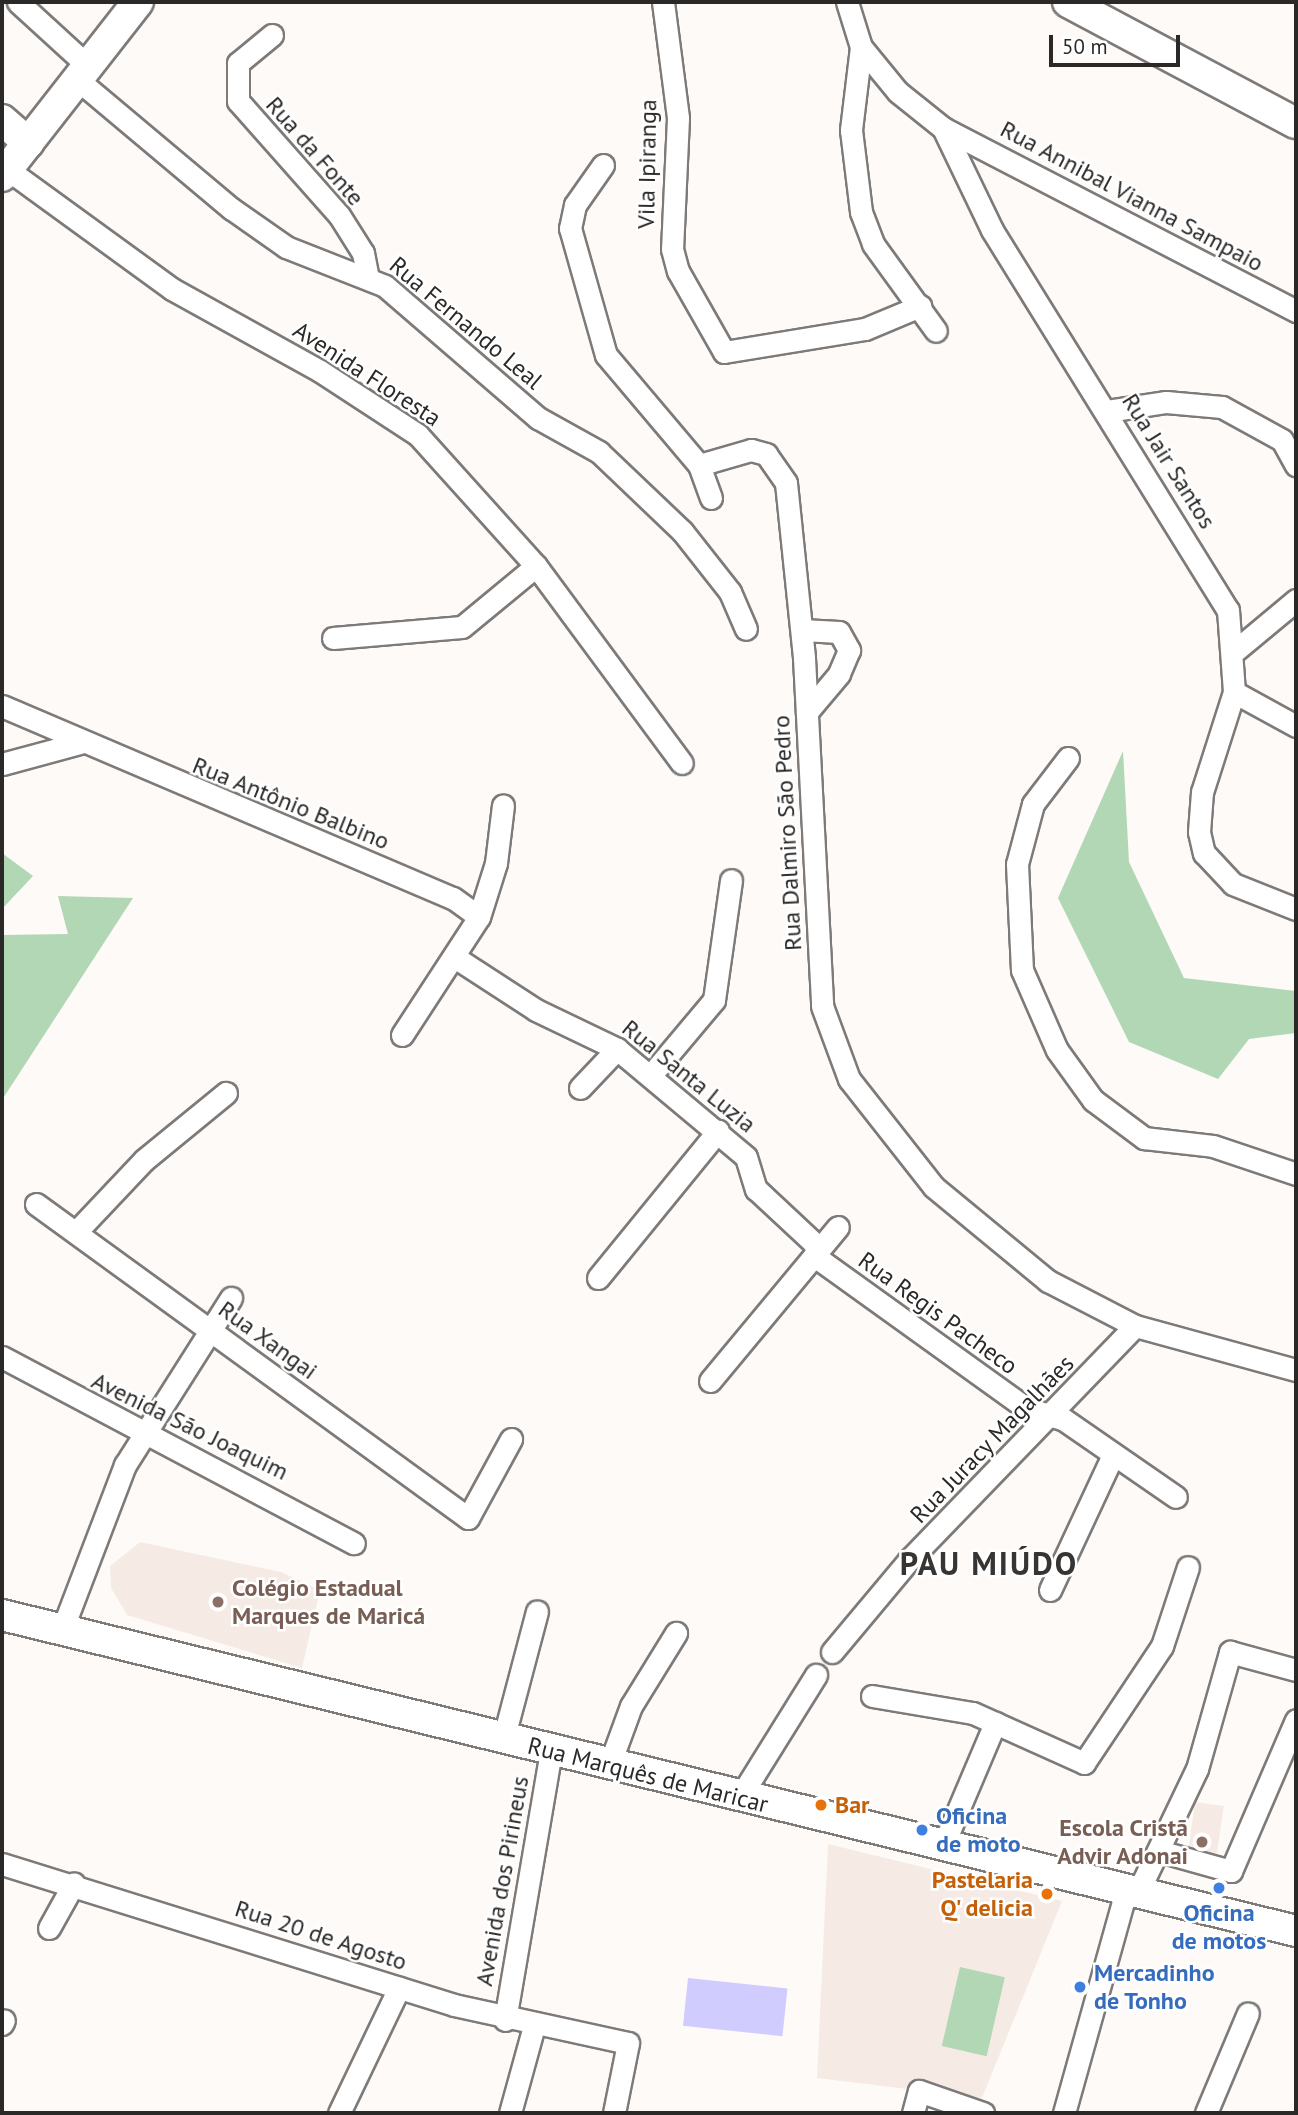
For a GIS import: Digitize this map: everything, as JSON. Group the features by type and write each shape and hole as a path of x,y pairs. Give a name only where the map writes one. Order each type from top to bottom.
{"main road":[{"path":"5,173 138,2"},
{"path":"1068,2 1296,123"},
{"path":"2,120 28,143"},
{"name":"Rua Marquês de Maricar","path":"2,1615 942,1848 1296,1931"}],"street":[{"name":"Rua Fernando Leal","path":"18,2 160,152 286,247 367,274 524,407 598,452 665,512 730,592 746,629"},
{"name":"Vila Ipiranga","path":"663,2 678,118 673,249 703,318 729,353 865,329 920,306"},
{"path":"847,2 861,47 851,130 861,212 873,244 936,331"},
{"name":"Rua da Fonte","path":"272,35 238,63 238,101 339,215 363,253 367,274"},
{"name":"Rua Jair Santos","path":"861,47 898,92 943,128 992,230 1218,591 1236,650 1234,692 1202,792 1204,853 1233,884 1296,909"},
{"name":"Rua Annibal Vianna Sampaio","path":"943,128 1296,311"},
{"path":"603,165 575,205 570,228 600,340 615,370 699,465 711,498"},
{"name":"Avenida Floresta","path":"5,173 173,289 320,371 418,435 536,566 682,762"},
{"path":"1107,411 1166,402 1222,407 1282,440 1296,465"},
{"name":"Rua Dalmiro São Pedro","path":"699,465 751,450 776,460 786,483 802,630 822,1006 849,1079 898,1148 1000,1248 1048,1281 1135,1326 1296,1370"},
{"path":"333,638 462,627 536,566"},
{"path":"1236,650 1296,600"},
{"path":"802,630 839,632 849,650 839,674 807,712"},
{"path":"1234,692 1296,726"},
{"name":"Rua Antônio Balbino","path":"2,706 80,743 453,898 479,917"},
{"path":"2,764 80,743"},
{"path":"1068,758 1033,804 1017,864 1022,970 1057,1050 1093,1100 1144,1138 1213,1146 1296,1174"},
{"path":"402,1035 456,958 479,917 496,863 503,805"},
{"path":"651,1075 714,1000 731,880"},
{"name":"Rua Santa Luzia","path":"456,958 536,1010 617,1049 651,1075 746,1157 762,1196 817,1251"},
{"path":"580,1088 617,1049"},
{"path":"76,1232 144,1160 226,1093"},
{"path":"598,1278 718,1131"},
{"name":"Rua Xangai","path":"36,1204 468,1518 511,1439"},
{"path":"710,1381 838,1227"},
{"name":"Rua Regis Pacheco","path":"817,1251 820,1260 988,1382 1026,1408 1051,1416 1176,1497"},
{"path":"62,1630 85,1558 141,1434 231,1298"},
{"name":"Rua Juracy Magalhães","path":"832,1652 909,1560 1051,1416 1135,1326"},
{"name":"Avenida São Joaquim","path":"2,1357 141,1434 243,1479 354,1543"},
{"path":"1049,1590 1113,1455"},
{"path":"872,1696 953,1708 995,1723 1084,1763 1162,1646 1188,1567"},
{"path":"503,1740 537,1611"},
{"path":"609,1766 631,1706 676,1633"},
{"path":"1064,2113 1132,1893 1159,1851 1202,1756 1230,1652 1296,1670"},
{"path":"740,1797 816,1675"},
{"path":"1159,1851 1231,1871 1296,1720"},
{"path":"942,1848 995,1723"},
{"name":"Avenida dos Pirineus","path":"505,2020 551,1752"},
{"name":"Rua 20 de Agosto","path":"2,1864 74,1883 505,2020 628,2043 614,2113"},
{"path":"50,1928 74,1883"},
{"path":"339,2113 399,1988"},
{"path":"1206,2113 1248,2012"},
{"path":"510,2113 534,2026"},
{"path":"913,2113 919,2091 983,2113"}],"shaded area":[{"name":"Colégio Estadual Marques de Maricá","path":"140,1542 281,1572 320,1590 302,1668 127,1615 111,1588 110,1566"},
{"path":"1195,1802 1224,1806 1217,1854 1188,1850"},
{"path":"828,1844 1062,1901 982,2098 817,2078"}],"green space":[{"path":"1123,751 1129,862 1184,978 1296,991 1296,1033 1249,1039 1218,1079 1129,1042 1058,898"},
{"path":"2,853 33,876 2,909"},
{"path":"58,896 133,898 2,1100 2,935 68,934"},
{"path":"960,1967 1005,1977 987,2056 942,2046"}],"building":[{"path":"688,1978 787,1988 782,2036 683,2026"}],"place":[{"name":"Colégio Estadual Marques de Maricá","path":"218,1602"},
{"name":"Bar","path":"821,1805"},
{"name":"Oficina de moto","path":"922,1830"},
{"name":"Escola Cristã Advir Adonai","path":"1202,1842"},
{"name":"Oficina de motos","path":"1219,1888"},
{"name":"Pastelaria Q' delicia","path":"1047,1894"},
{"name":"Mercadinho de Tonho","path":"1080,1987"}],"district":[{"name":"PAU MIÚDO","path":"989,1563"}]}
